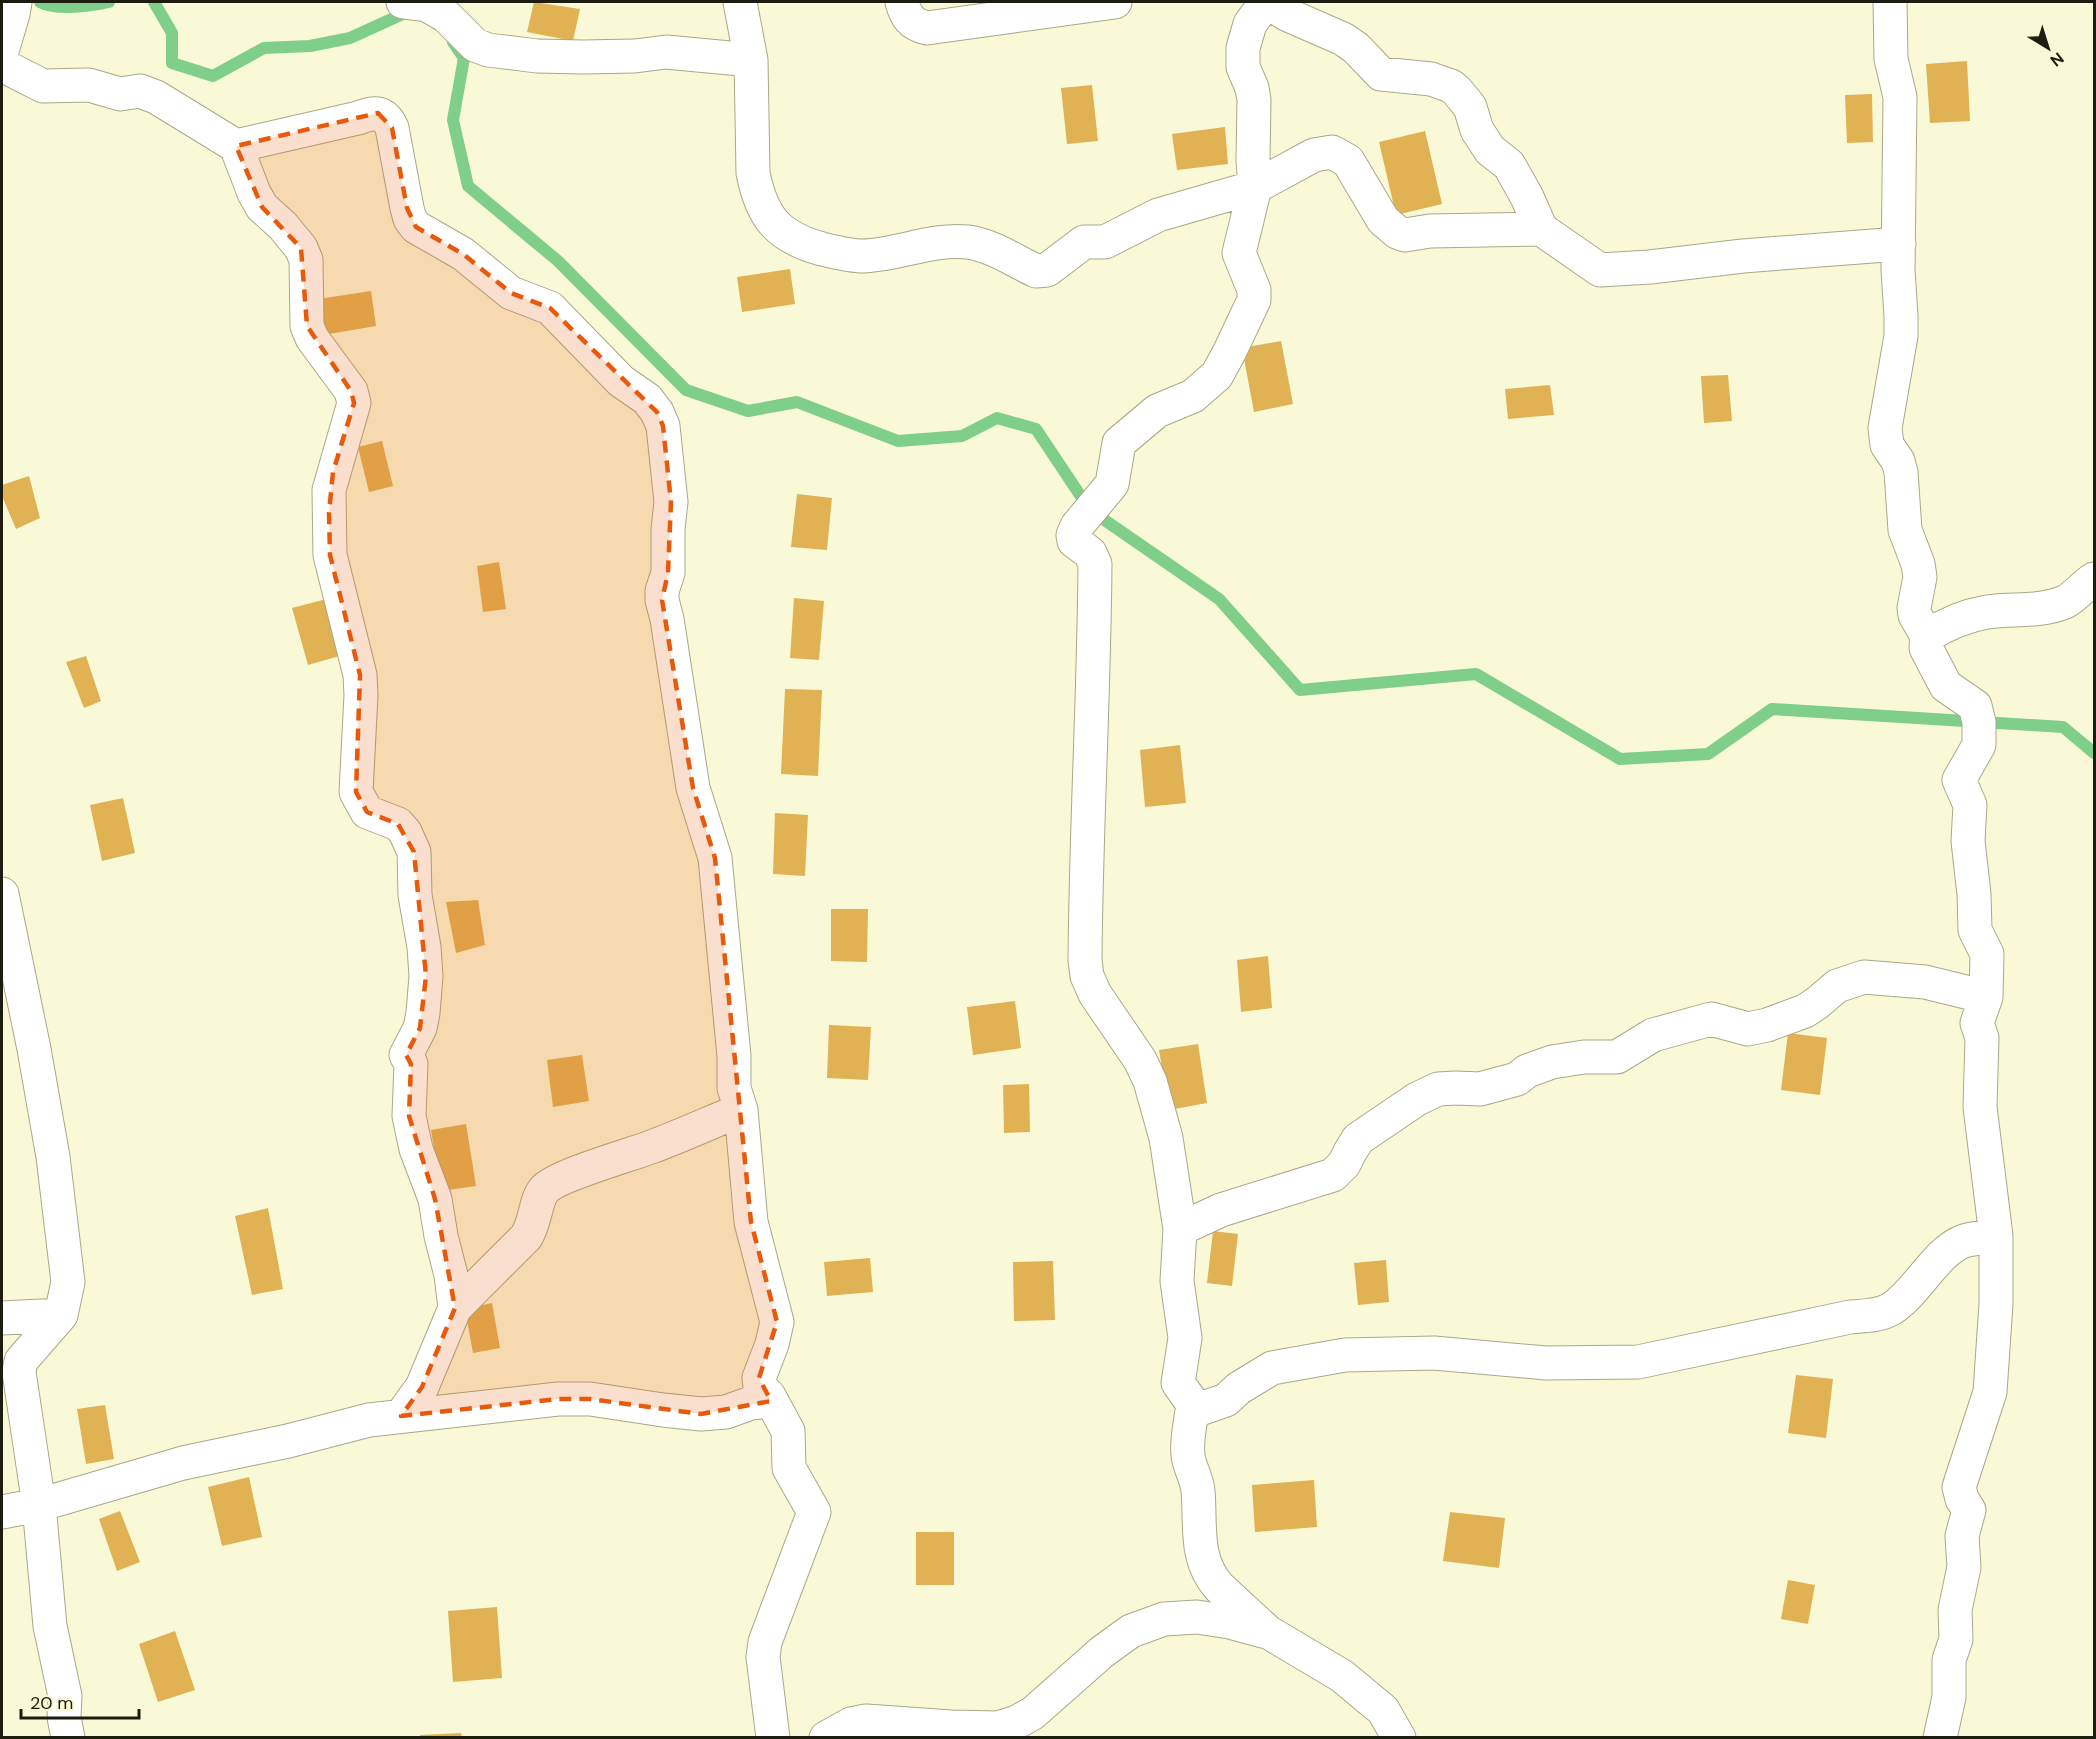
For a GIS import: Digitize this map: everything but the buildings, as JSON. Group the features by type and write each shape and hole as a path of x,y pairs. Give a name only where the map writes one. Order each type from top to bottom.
{"street":[{"path":"2,51 15,2"},
{"path":"403,2 427,5 446,16 476,45 488,50 537,56 583,57 635,56 666,52 751,60"},
{"path":"740,2 751,60 753,173 758,196 779,230 805,244 862,256 946,242 969,242 998,252 1041,272 1084,242 1106,242 1158,215 1255,187 1314,155 1332,152 1348,161 1383,220 1396,232 1404,235 1430,231 1541,229"},
{"path":"902,2 910,21 927,28 1115,2"},
{"path":"1899,244 1600,270 1541,229 1509,165 1490,150 1477,130 1470,107 1451,86 1431,79 1381,74 1356,48 1342,39 1288,15 1266,2 1250,24 1243,48 1243,67 1252,88 1254,100 1255,187 1239,253 1254,290 1254,300 1230,351 1217,375 1208,385 1193,396 1157,411 1119,443 1112,484 1077,526 1073,535 1074,541 1090,553 1095,564 1085,960 1087,976 1095,994 1140,1060 1150,1081 1166,1138 1180,1228 1178,1281 1185,1338 1178,1383 1193,1404 1203,1408 1226,1400 1239,1388 1272,1368 1345,1355 1434,1353 1546,1363 1638,1362 1850,1317 1881,1314 1902,1300 1949,1250 1963,1241 1996,1236"},
{"path":"1890,2 1891,59 1900,97 1898,270 1901,336 1885,428 1887,446 1898,461 1901,472 1905,530 1918,564 1920,577 1914,608 1915,615 1927,636 1926,648 1946,686 1975,706 1979,722 1979,745 1959,780 1970,805 1968,841 1974,894 1975,930 1987,954 1986,997 1977,1023 1982,1038 1980,1107 1996,1236 1996,1304 1990,1392 1959,1487 1962,1499 1969,1510 1962,1536 1964,1567 1954,1610 1956,1639 1949,1660 1949,1697 1940,1737"},
{"path":"2,66 43,86 90,85 120,94 140,91 156,97 236,146 254,193 262,207 287,231 301,248 306,260 307,326 312,338 351,391 354,403 333,472 329,490 329,513 330,555 333,572 360,675 356,792 367,812 398,824 405,832 414,852 415,895 424,946 426,976 420,1028 406,1054 411,1064 409,1116 416,1149 435,1198 441,1236 451,1275 455,1308"},
{"path":"236,146 358,118 372,112 378,113 390,123 392,128 407,208 410,219 416,227 463,254 511,292 550,309 621,381 647,399 657,412 663,426 671,502 668,529 668,573 662,591 662,600 667,619 693,788 714,858 734,1056 734,1088 741,1110 751,1222 777,1322 772,1344 759,1378 760,1387 788,1431 789,1468 814,1512 765,1642 763,1657 773,1737"},
{"path":"1927,636 1958,619 1988,612 2035,610 2067,601 2094,579"},
{"path":"2,894 34,1049 53,1157 68,1282 61,1315 21,1361 19,1372 39,1505 50,1626 65,1696 62,1731"},
{"path":"1180,1228 1221,1210 1333,1175 1344,1164 1358,1139 1417,1099 1438,1089 1480,1089 1517,1079 1527,1071 1552,1062 1584,1057 1617,1057 1653,1035 1712,1019 1748,1029 1767,1025 1805,1011 1837,986 1864,977 1925,982 1986,997"},
{"path":"401,1416 422,1387 455,1308 526,1237 534,1224 545,1188 561,1179 651,1147 741,1110"},
{"path":"2,1318 61,1315"},
{"path":"2,1512 39,1505 183,1463 369,1420 558,1399 591,1399 701,1414 726,1412 751,1403 771,1401"},
{"path":"1193,1404 1188,1457 1198,1490 1199,1541 1203,1560 1212,1580 1268,1632 1342,1676 1383,1710 1399,1737"},
{"path":"826,1737 851,1724 866,1721 998,1728 1017,1722 1033,1713 1102,1652 1131,1631 1164,1619 1197,1617 1230,1622 1268,1632"}],"highlighted area":[{"path":"378,113 392,128 407,208 416,227 463,254 511,293 550,308 657,412 663,426 671,502 668,573 662,600 693,788 715,858 751,1222 777,1322 759,1378 771,1401 701,1414 590,1399 558,1399 401,1416 422,1387 455,1308 435,1199 409,1116 411,1064 406,1055 420,1028 426,976 414,852 398,824 367,812 356,792 360,675 330,555 329,513 333,472 354,403 351,391 307,326 301,248 262,207 236,146"}],"waterway":[{"path":"40,2 64,7 109,2"},
{"path":"154,2 172,33 172,63 213,76 264,48 310,46 350,38 407,12 412,13"},
{"path":"453,42 464,58 453,120 468,186 558,261 686,390 748,411 797,402 898,441 962,436 997,418 1036,429 1090,510 1219,599 1300,690 1476,674 1620,759 1708,754 1772,709 2063,727 2094,753"}]}
